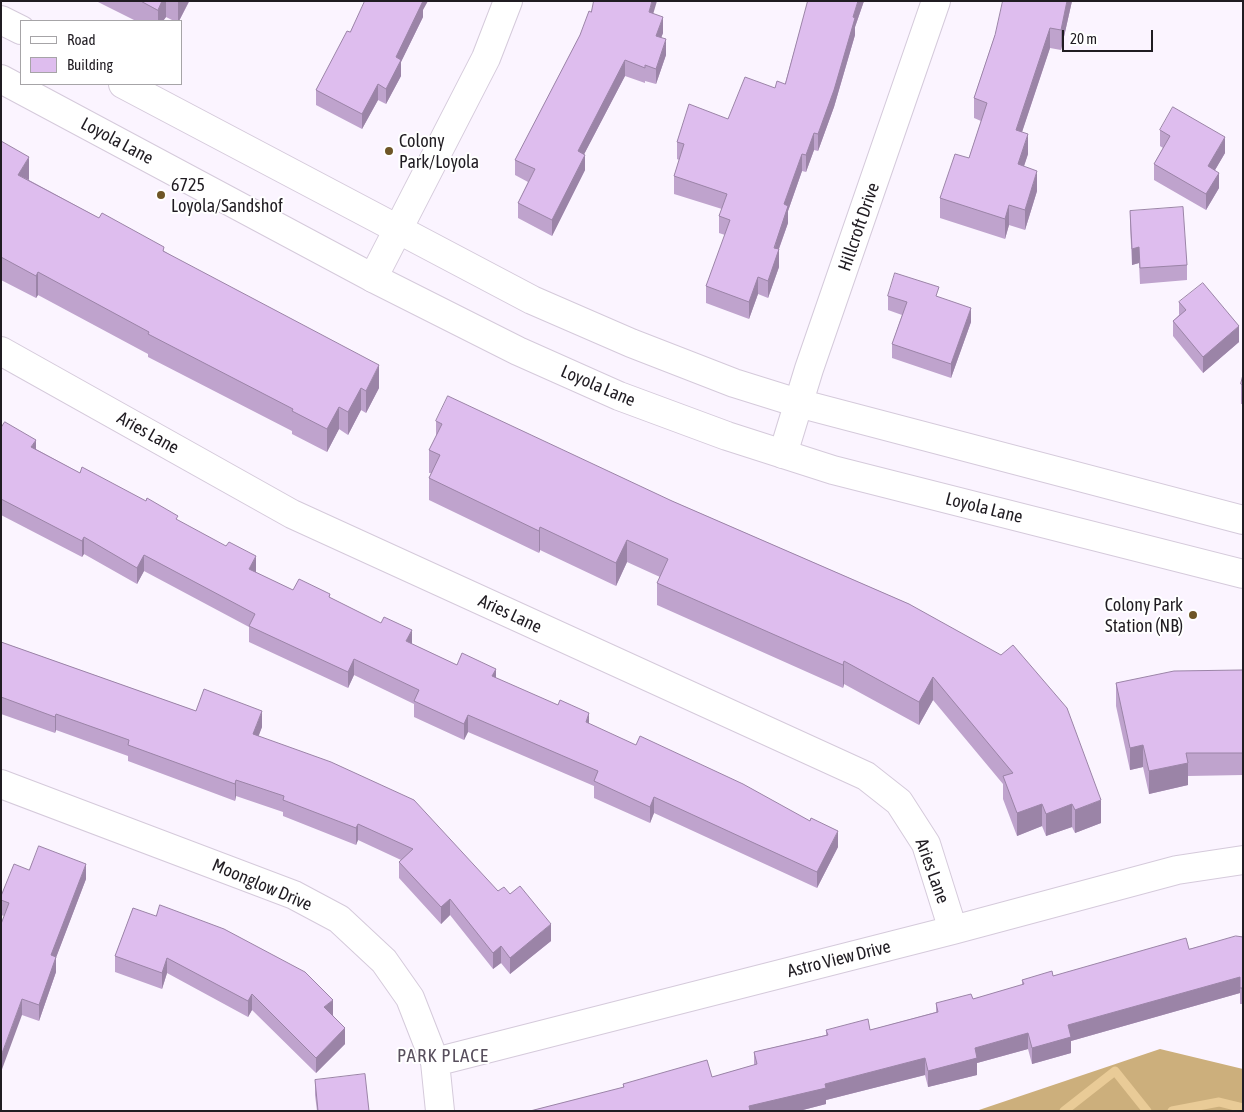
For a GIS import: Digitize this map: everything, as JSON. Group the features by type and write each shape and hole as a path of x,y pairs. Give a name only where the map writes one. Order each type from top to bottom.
{"street":[{"path":"373,278 486,58 508,1"},
{"name":"Hillcroft Drive","path":"783,454 798,403 936,1"},
{"path":"1,20 20,30"},
{"name":"Loyola Lane","path":"1,78 373,278 518,350 619,396 834,470 1243,574"},
{"path":"125,85 541,304 632,343 734,383 798,403 1243,520"},
{"name":"Aries Lane","path":"1,351 292,514 866,776 899,802 926,844 953,930"},
{"name":"Moonglow Drive","path":"1,784 294,894 339,919 384,961 410,998 435,1062 440,1111"},
{"name":"Astro View Drive","path":"435,1062 953,930 1177,870 1243,860"}],"shaded area":[{"path":"1160,1049 1243,1069 1243,1111 976,1111"}],"building":[{"path":"141,1 162,1 158,10"},
{"path":"365,1 423,1 396,57 401,60 386,89 378,84 362,114 316,90 347,31 350,32"},
{"path":"594,1 652,1 649,12 663,17 656,36 666,39 656,69 645,65 645,68 625,60 578,151 585,155 552,220 518,203 535,169 515,160 580,35"},
{"path":"808,1 858,1 853,17 855,18 834,90 818,134 814,133 806,155 802,154 784,204 788,206 774,248 779,249 768,281 758,277 749,302 706,286 730,220 719,216 727,194 674,176 684,144 677,142 689,104 728,119 745,77 775,88 777,81 785,84"},
{"path":"1003,1 1067,1 1061,30 1050,28 1016,130 1028,134 1018,164 1037,171 1025,210 1009,205 1005,219 940,198 955,154 969,158 987,103 974,98 995,35"},
{"path":"1173,107 1225,137 1208,166 1219,173 1206,194 1154,164 1170,136 1160,130"},
{"path":"1,141 29,157 18,175 99,218 102,213 164,247 163,251 379,365 366,391 361,388 348,412 339,407 327,429 292,411 293,409 148,334 149,332 38,272 36,276 1,257"},
{"path":"1183,207 1187,265 1140,268 1139,247 1132,249 1130,211"},
{"path":"895,273 939,287 936,296 971,308 951,364 892,344 907,302 888,296"},
{"path":"1203,283 1239,326 1203,357 1173,321 1186,310 1179,302"},
{"path":"448,396 672,501 909,604 1001,655 1013,645 1067,708 1101,800 1075,810 1072,804 1046,814 1042,804 1017,813 1003,776 1013,773 933,677 919,702 844,661 843,665 657,583 668,559 627,540 616,563 540,527 539,531 429,478 440,455 429,450 442,424 436,421"},
{"path":"5,422 36,440 31,447 80,473 82,467 146,501 147,498 178,516 176,519 226,546 229,542 256,556 249,569 293,590 299,579 330,594 329,597 381,623 384,617 412,630 406,641 457,665 462,653 496,669 492,676 558,705 560,700 589,713 586,722 636,745 640,736 743,784 810,821 811,818 838,831 817,872 654,797 650,807 594,781 598,771 468,715 464,724 414,701 419,690 354,659 348,672 249,626 255,614 144,555 137,568 84,537 82,541 1,499 1,428"},
{"path":"1,642 196,711 204,689 262,711 253,734 331,762 414,800 498,891 504,887 510,894 520,886 551,924 510,958 501,946 493,953 450,899 441,907 399,862 413,849 358,824 356,828 283,800 284,796 236,780 235,784 128,745 129,740 56,714 55,717 1,697"},
{"path":"1243,663 1243,753 1186,753 1188,763 1149,771 1143,745 1130,748 1116,683 1174,671 1242,670"},
{"path":"39,846 86,864 51,955 56,957 39,1005 22,999 1,1056 1,924 9,903 1,900 1,896 14,864 29,870"},
{"path":"160,905 224,929 305,972 333,1000 324,1007 345,1028 316,1058 252,994 248,1001 167,958 162,973 115,956 133,908 156,916"},
{"path":"1236,936 1243,937 1243,988 1240,988 1240,977 1068,1025 1071,1037 1032,1048 1028,1033 975,1048 977,1058 928,1071 925,1058 825,1084 826,1088 749,1106 750,1111 530,1111 624,1087 623,1084 707,1060 712,1077 757,1064 754,1052 828,1035 826,1030 868,1019 870,1030 938,1012 936,1003 971,994 973,999 1024,984 1022,980 1052,971 1053,976 1186,938 1189,949"},
{"path":"365,1074 369,1111 318,1111 315,1080"}],"waterway":[{"path":"1064,1111 1115,1071 1147,1111"},
{"path":"1172,1111 1219,1102 1243,1108"}],"place":[{"name":"Colony Park/Loyola","path":"389,151"},
{"name":"6725 Loyola/Sandshof","path":"161,195"},
{"name":"Colony Park Station (NB)","path":"1193,615"}],"district":[{"name":"PARK PLACE","path":"443,1056"}]}
